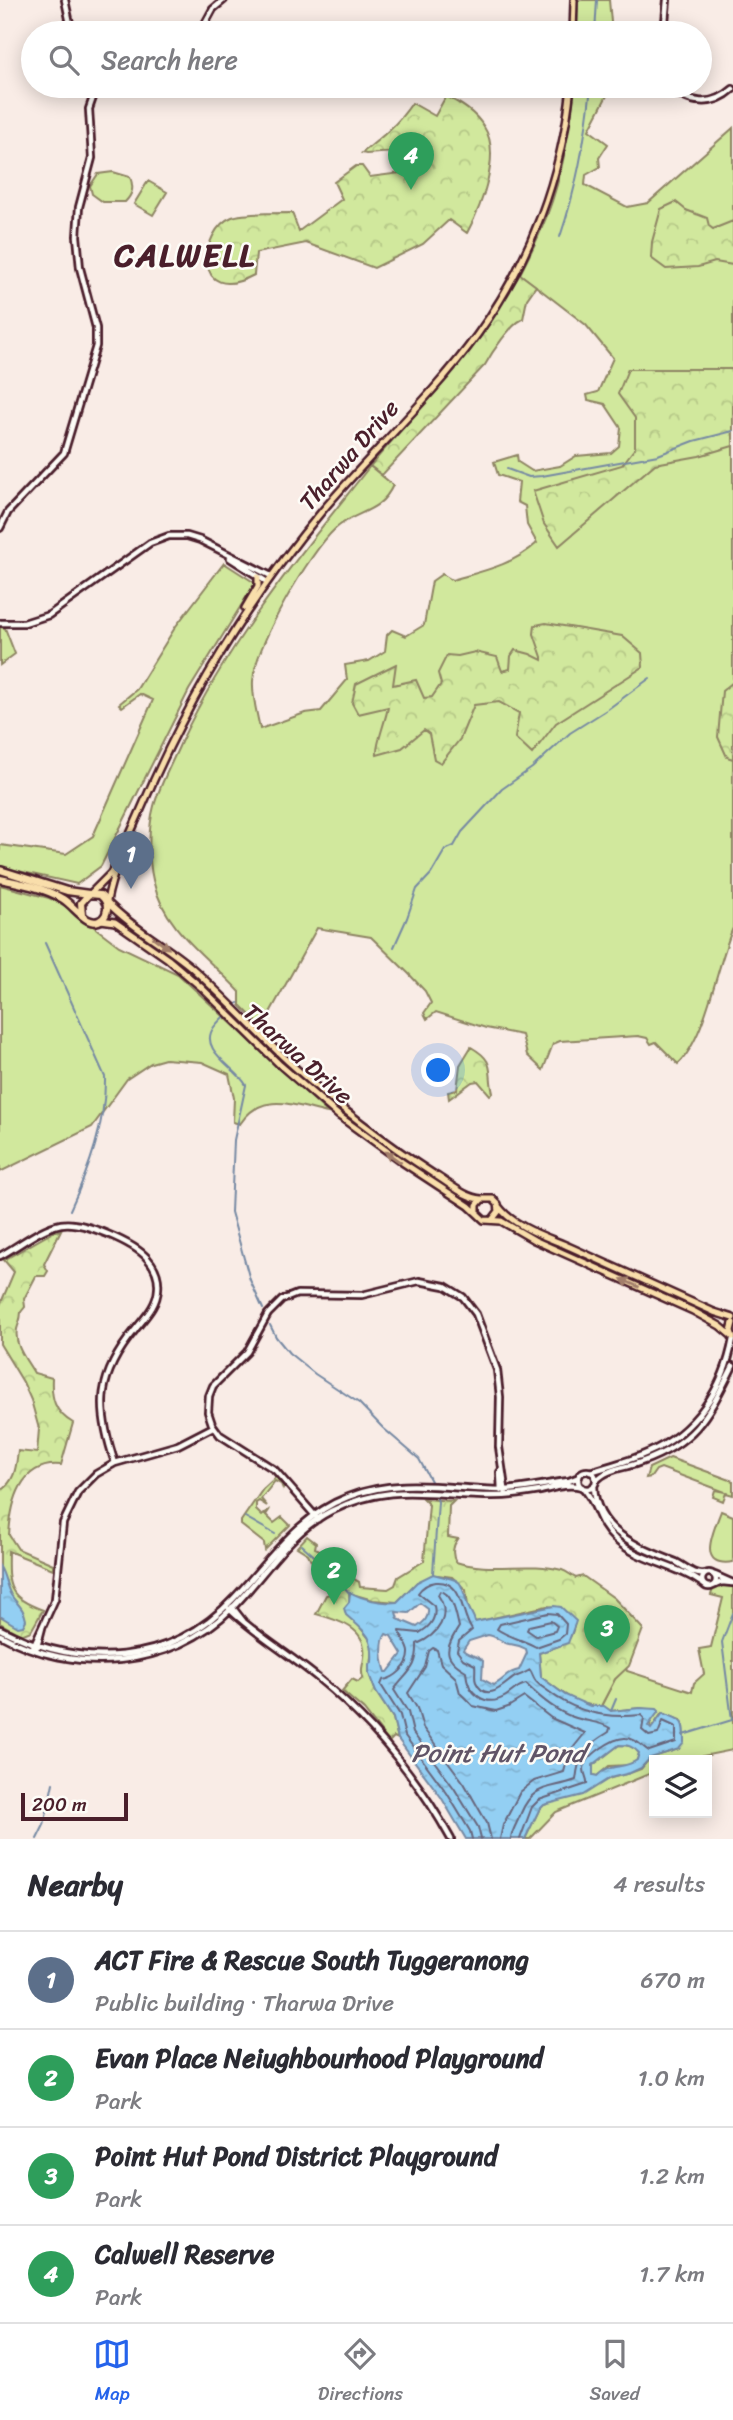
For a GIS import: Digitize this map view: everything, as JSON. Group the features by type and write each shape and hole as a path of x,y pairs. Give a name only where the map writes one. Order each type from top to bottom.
{"highway":[{"path":"0,870 24,881 32,887 59,897 89,920 98,921 107,911 107,902 100,895 67,891 35,880 24,881 0,878"},
{"path":"82,915 81,903 90,894"}],"main road":[{"path":"573,21 574,0"},
{"name":"Tharwa Drive","path":"482,1199 466,1195 352,1116 290,1063 185,962 120,915 107,902 109,888 174,736 208,671 242,618 321,513 468,346 512,280 533,236 552,184 569,98"},
{"path":"242,618 244,609 258,586 258,576"},
{"name":"Tharwa Drive","path":"90,894 111,873 128,841"},
{"name":"Tharwa Drive","path":"98,921 104,919 115,922 151,946 189,976 280,1065 339,1116 402,1163 469,1206 478,1215"},
{"path":"482,1199 493,1199 507,1216 519,1223 733,1320 733,1338 710,1320 534,1240 501,1221 484,1220 478,1215 477,1205 482,1199"},
{"path":"492,1220 498,1214 499,1207"}],"street":[{"path":"65,0 69,21"},
{"path":"206,21 213,9 224,0"},
{"path":"665,21 667,0"},
{"path":"688,98 702,102 718,99 733,89"},
{"path":"0,527 8,512 64,453 96,346 96,328 80,268 76,236 79,207 92,158 89,108 93,98"},
{"path":"0,623 24,623 49,615 150,543 166,537 196,539 269,579"},
{"path":"230,557 258,576 269,579"},
{"path":"0,1256 52,1227 79,1223 135,1249 146,1257 154,1268 158,1283 155,1302 117,1352 103,1388 103,1422 115,1463"},
{"path":"315,1518 275,1469 223,1438 213,1427 208,1404 213,1386 247,1352 268,1314 282,1300 297,1294 362,1295 410,1282 427,1281 453,1290 470,1306 493,1357 500,1384 499,1447 503,1493"},
{"path":"315,1518 356,1500 399,1491 503,1493 563,1485 588,1489 608,1472 639,1463 656,1453 690,1426 707,1404 729,1360 733,1338"},
{"path":"0,1635 35,1648 92,1657 135,1653 160,1646 190,1632 230,1607 315,1518 337,1502 368,1490 398,1485 427,1485 503,1493 569,1481 584,1472 665,1452 690,1434 705,1418 720,1395 733,1366"},
{"path":"35,1648 58,1588 61,1534 67,1512 86,1483 115,1463 178,1446 213,1427"},
{"path":"590,1472 594,1474 596,1494 607,1521 626,1541 695,1573 708,1574 733,1583"},
{"path":"579,1477 601,1521 617,1541 639,1555 682,1572 709,1587 722,1582 733,1583"},
{"path":"703,1584 702,1577 708,1574"},
{"path":"708,1574 716,1579 713,1586"},
{"path":"230,1607 368,1723 415,1781 451,1839"},
{"path":"0,1629 35,1648"}],"green space":[{"path":"578,0 609,0 611,21 577,21"},
{"path":"445,98 450,98 476,117 489,138 491,151 487,180 467,233 449,220 423,244 374,268 306,243 256,253 254,275 234,283 220,282 211,275 207,263 213,236 221,225 232,217 292,213 299,231 342,199 334,182 356,166 362,166 370,177 424,170 409,151 362,153 395,124 412,103 435,116"},
{"path":"573,98 606,98 589,130 608,144 599,158 600,167 586,175 585,185 627,207 648,203 733,128 733,928 710,1000 696,1037 678,1064 656,1042 651,1044 647,1038 638,1036 560,1041 553,1044 543,1070 527,1055 522,1035 486,1028 436,1012 427,1019 424,1013 431,1003 425,991 371,937 317,928 262,1027 240,1005 240,992 177,928 159,898 151,871 150,853 152,815 157,798 181,742 221,668 292,565 370,466 393,485 388,494 374,507 343,523 324,541 298,578 263,646 253,681 260,729 305,713 321,711 347,680 345,665 369,661 385,651 387,635 392,630 406,636 424,625 432,581 442,574 452,580 486,570 518,557 537,543 527,525 525,506 517,502 519,482 498,475 494,462 517,455 518,462 532,471 560,466 576,456 611,453 619,446 621,428 605,404 588,400 587,395 598,392 613,358 586,325 520,274 548,214 567,140"},
{"path":"113,172 130,177 132,190 125,202 103,202 92,194 90,186 98,174"},
{"path":"148,181 167,192 153,215 134,204"},
{"path":"676,202 686,210 707,218 713,229 733,221 733,265 715,262 698,267 666,269 651,258 652,242 661,209"},
{"path":"520,274 536,286 527,299 523,319 507,333 485,365 382,475 370,466 468,353"},
{"path":"628,369 733,369 733,446 655,464 559,546 544,524 533,491 622,465 635,448 635,418 618,394"},
{"path":"224,563 255,583 189,690 101,866 77,884 0,867 0,845 66,854 93,836 153,700 140,694 122,707 119,704 137,689 176,626"},
{"path":"546,623 622,636 642,653 643,667 556,723 532,754 515,738 519,713 499,702 474,705 460,739 441,763 434,759 429,734 424,730 402,748 377,755 388,707 358,714 352,703 356,684 396,664 393,685 416,680 424,698 432,697 441,684 438,673 447,655 458,656 475,652 497,657 502,671 510,669 511,656 515,650 542,660 534,634 535,625"},
{"path":"0,627 5,628 15,654 0,665"},
{"path":"733,682 733,759 727,757 718,737 722,691"},
{"path":"0,885 49,898 68,907 119,946 178,974 328,1113 291,1104 269,1104 249,1113 240,1124 233,1122 234,1098 229,1074 202,1062 165,1059 151,1063 127,1079 92,1127 0,1172"},
{"path":"471,1047 488,1062 493,1093 490,1095 478,1081 472,1082 449,1099 448,1092 457,1090 460,1065"},
{"path":"61,1230 44,1264 48,1271 45,1276 36,1276 24,1299 25,1307 17,1329 17,1341 24,1357 34,1373 52,1378 55,1404 73,1423 61,1465 47,1466 27,1477 20,1486 12,1510 9,1535 18,1549 53,1564 53,1569 8,1551 8,1574 12,1589 23,1600 43,1610 31,1631 21,1635 0,1623 0,1491 12,1478 18,1451 37,1453 39,1429 23,1382 0,1344 0,1305 14,1272 4,1260"},
{"path":"670,1458 733,1481 733,1495 726,1493 723,1501 713,1497 715,1490 725,1492 661,1468 646,1478 649,1468"},
{"path":"277,1476 284,1487 283,1489 281,1484 275,1481 261,1499 267,1506 259,1501 256,1503 256,1510 262,1516 270,1509 266,1515 274,1523 282,1517 290,1525 265,1550 264,1543 241,1525 241,1521 263,1489"},
{"path":"423,1499 454,1501 449,1506 448,1537 458,1539 453,1550 456,1562 482,1567 535,1566 564,1571 576,1578 583,1576 614,1598 643,1629 629,1666 615,1679 601,1706 576,1701 541,1677 539,1653 568,1641 575,1621 559,1609 547,1606 475,1622 468,1606 466,1590 452,1577 438,1575 417,1582 397,1602 373,1600 349,1593 351,1619 372,1642 370,1676 376,1692 393,1718 398,1739 394,1737 389,1742 364,1710 342,1691 352,1679 358,1682 363,1678 364,1647 361,1639 350,1627 316,1614 326,1595 334,1593 336,1587 329,1574 316,1566 316,1562 312,1562 308,1554 297,1547 307,1536 316,1543 315,1548 320,1550 322,1556 359,1582 360,1587 388,1589 395,1585 398,1577 424,1561 429,1505"},
{"path":"721,1511 733,1516 733,1562 721,1562 711,1554 712,1537"},
{"path":"717,1575 733,1582 733,1750 708,1755 660,1755 679,1749 680,1720 662,1713 651,1729 650,1723 658,1711 640,1708 611,1711 601,1706 615,1679 626,1668 627,1671 692,1692 694,1683 704,1674 699,1649 711,1647 723,1598 711,1595"},
{"path":"619,1745 635,1749 639,1753 637,1760 631,1765 609,1766 597,1776 593,1775 593,1765"},
{"path":"649,1759 649,1774 556,1812 530,1839 525,1839 544,1805 641,1769"}],"water":[{"path":"0,1567 11,1595 24,1612 26,1620 23,1626 18,1627 0,1616"},
{"name":"Point Hut Pond","path":"433,1574 454,1579 461,1584 475,1622 554,1606 561,1607 576,1621 568,1643 539,1653 541,1677 565,1695 590,1706 604,1706 611,1711 657,1709 659,1711 648,1726 651,1729 663,1713 675,1718 683,1726 684,1743 679,1749 649,1755 649,1759 641,1768 610,1778 583,1795 544,1805 525,1839 466,1839 441,1797 398,1739 393,1718 376,1692 369,1674 372,1653 369,1639 346,1615 344,1608 349,1602 350,1592 372,1600 397,1602 417,1582","holes":["420,1603 428,1609 428,1615 417,1627 398,1619 396,1612 409,1613","386,1634 391,1636 402,1654 388,1672 382,1647","488,1635 524,1648 527,1653 519,1670 493,1685 482,1679 483,1661 463,1650 469,1641","619,1745 635,1749 639,1753 637,1760 606,1769 597,1776 593,1775 593,1765"]}],"waterway":[{"path":"596,21 597,0"},
{"path":"560,237 580,162 589,98"},
{"path":"507,469 529,477 542,476 658,455 694,441 733,431"},
{"path":"394,947 417,889 431,874 445,850 454,846 462,832 502,789 532,768 570,733 650,678"},
{"path":"45,943 105,1077 103,1111 95,1145 70,1210"},
{"path":"238,1003 214,1027 210,1035 214,1051 246,1085 234,1140 231,1212 250,1280 263,1309"},
{"path":"270,1325 289,1353 359,1403 419,1459 432,1483"},
{"path":"433,1573 438,1502 434,1488"},
{"path":"245,1517 275,1534"},
{"path":"302,1545 330,1570 350,1594"},
{"path":"683,1735 732,1720 722,1642 733,1613"},
{"path":"611,1711 616,1699"},
{"path":"37,1839 44,1825 53,1783"}],"place":[{"name":"Calwell Reserve","path":"411,190"},
{"name":"ACT Fire & Rescue South Tuggeranong","path":"131,889"},
{"name":"Evan Place Neiughbourhood Playground","path":"334,1605"},
{"name":"Point Hut Pond District Playground","path":"607,1663"}],"district":[{"name":"CALWELL","path":"185,255"}]}
